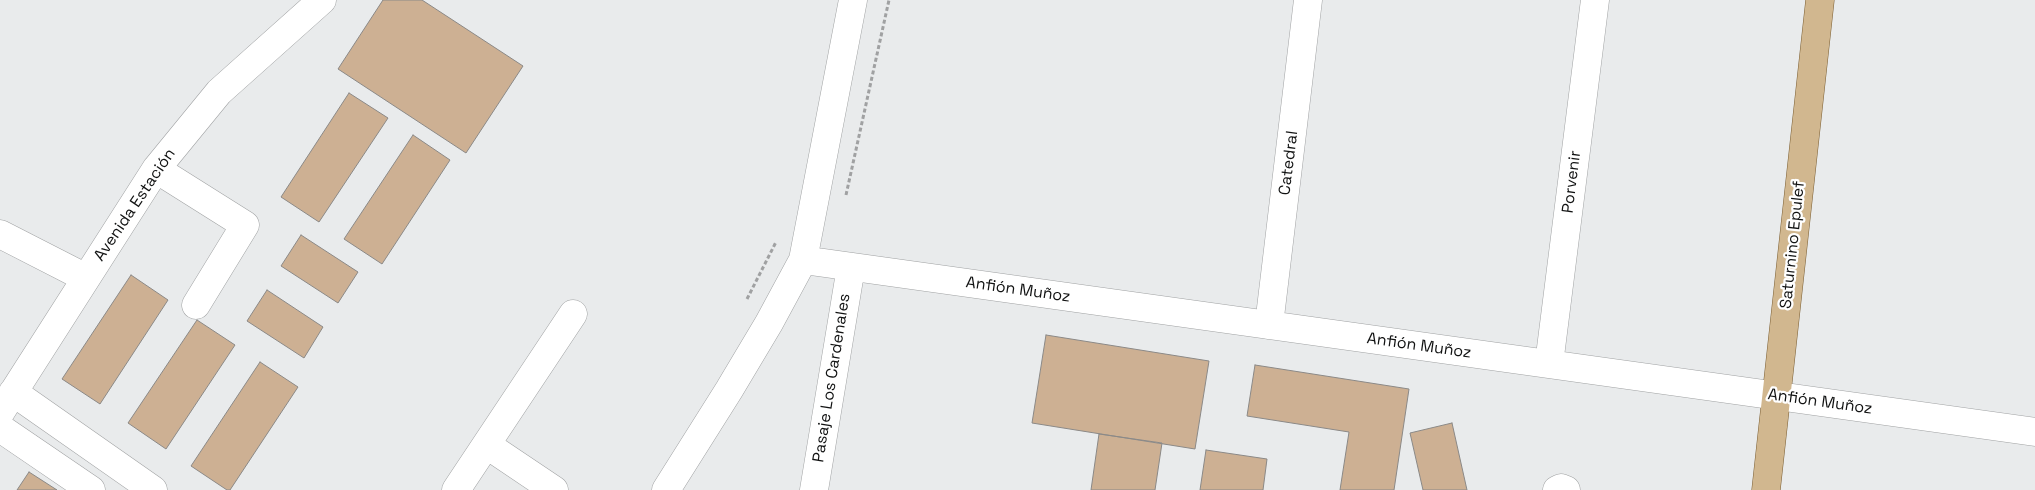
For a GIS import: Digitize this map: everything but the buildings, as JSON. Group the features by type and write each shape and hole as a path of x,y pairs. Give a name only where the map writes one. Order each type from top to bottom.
{"main road":[{"name":"Saturnino Epulef","path":"1766,490 1820,0"}],"street":[{"name":"Avenida Estación","path":"7,403 156,169 219,92 322,0"},
{"path":"666,490 739,374 803,260 853,0"},
{"name":"Catedral","path":"1269,325 1308,0"},
{"name":"Porvenir","path":"1549,364 1595,0"},
{"path":"156,169 245,225 196,305"},
{"path":"0,234 86,278"},
{"name":"Anfión Muñoz","path":"803,260 2035,432"},
{"name":"Pasaje Los Cardenales","path":"814,490 850,267"},
{"path":"456,490 573,314"},
{"path":"7,403 153,490"},
{"path":"0,428 91,490"},
{"path":"487,445 554,490"},
{"path":"1557,490 1561,488 1566,490"}]}
